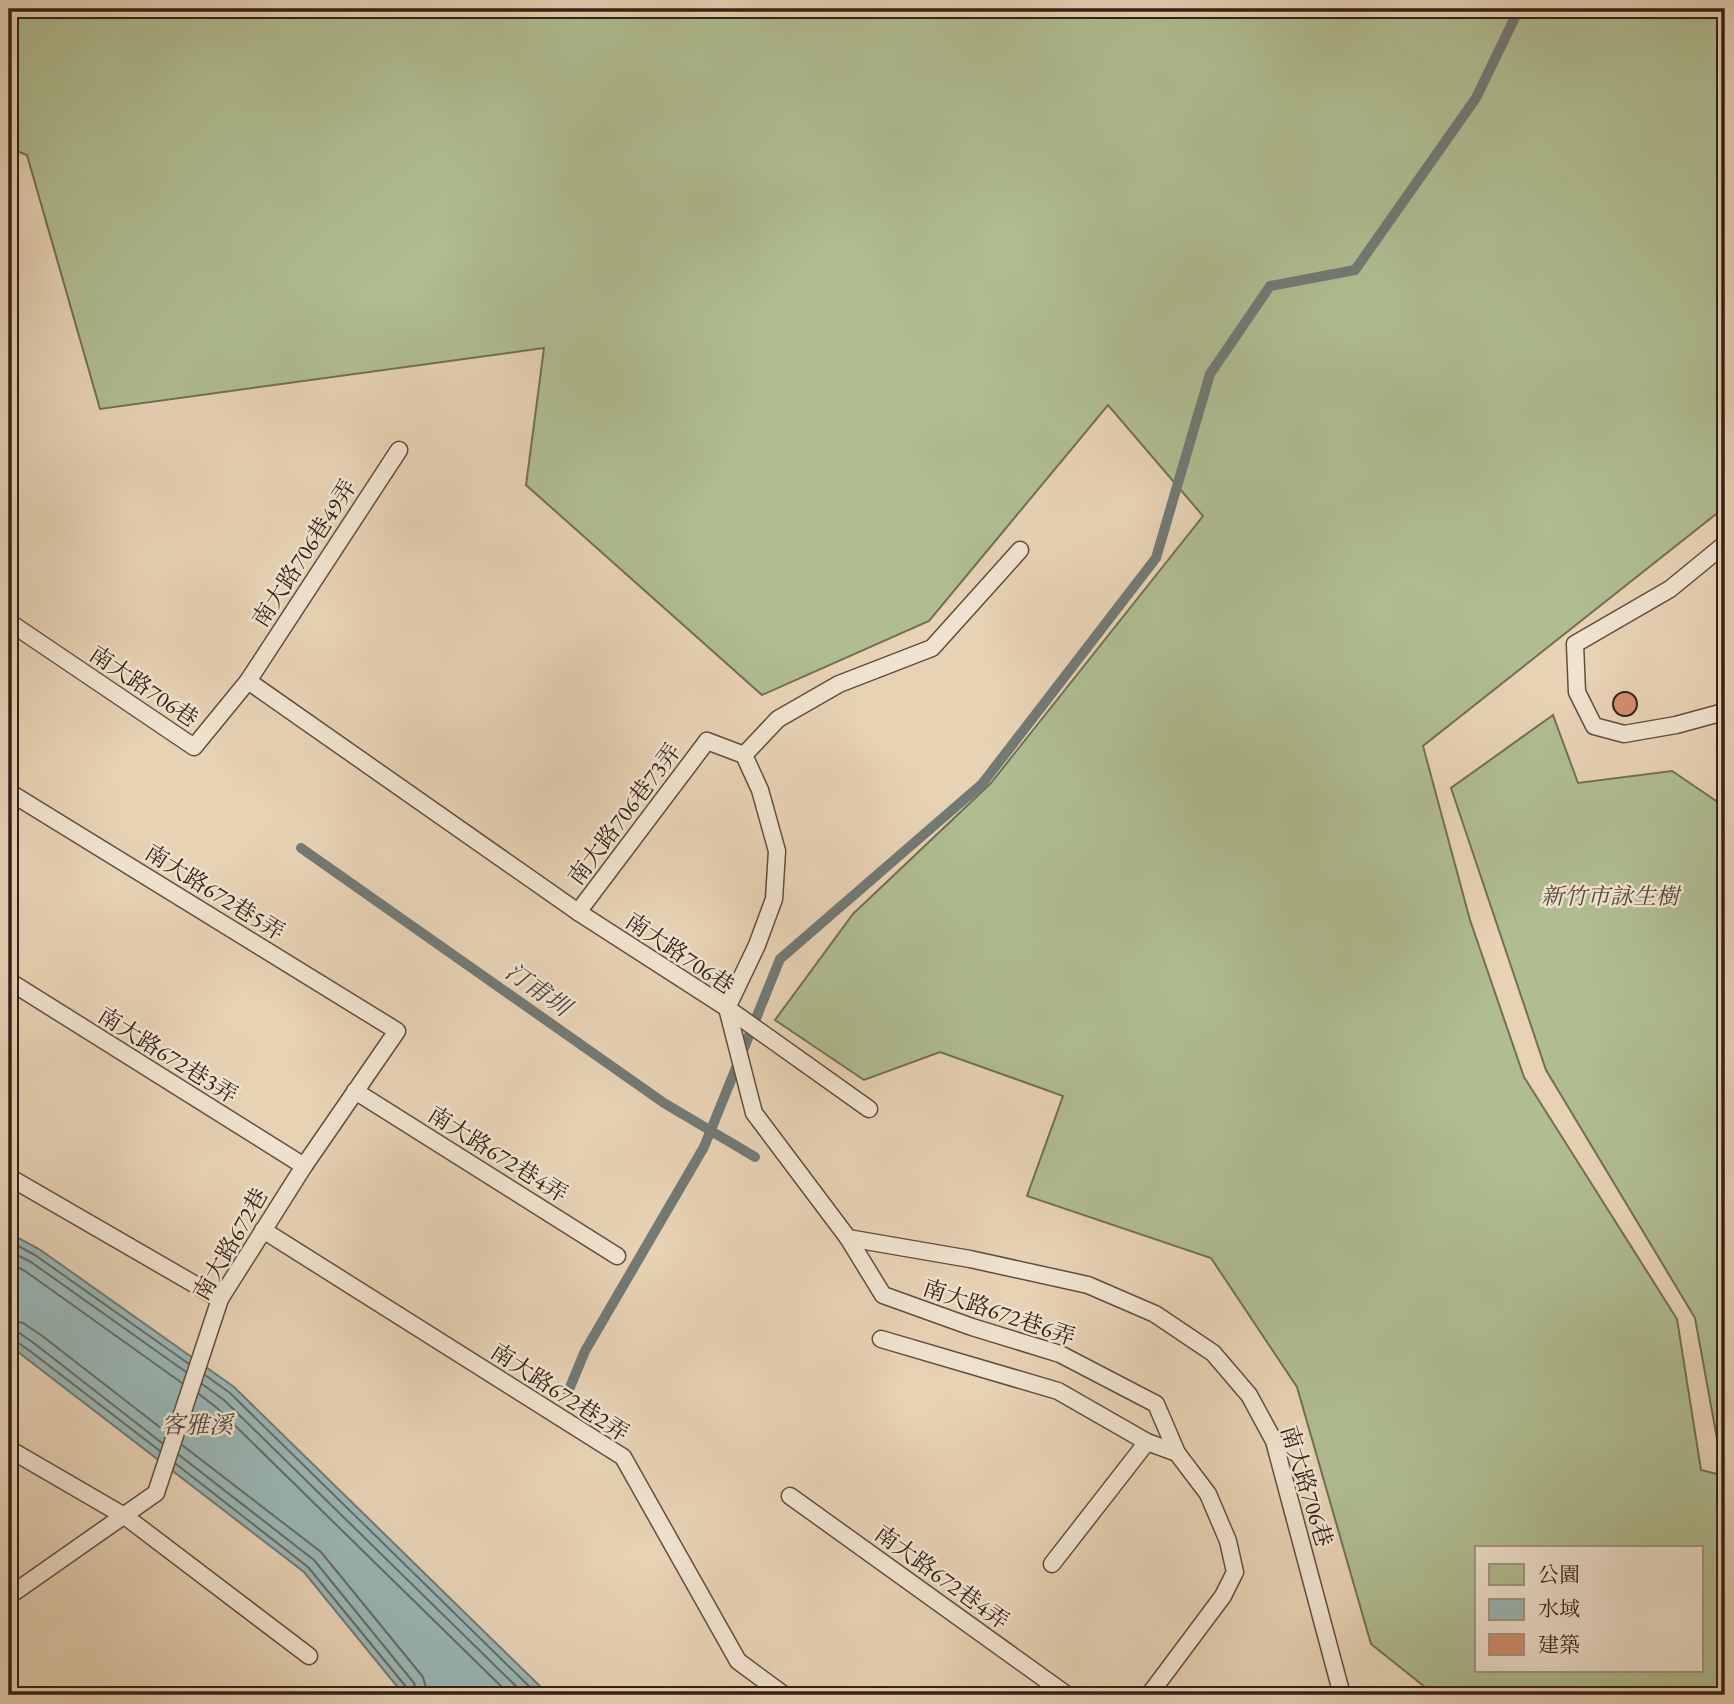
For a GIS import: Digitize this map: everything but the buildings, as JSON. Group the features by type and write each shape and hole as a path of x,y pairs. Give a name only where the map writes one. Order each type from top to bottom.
{"lane":[{"name":"南大路706巷49弄","path":"248,681 398,450"},
{"path":"1720,713 1676,725 1624,734 1594,726 1577,692 1576,644 1670,589 1725,544"},
{"path":"869,1109 730,1010 774,899 777,851 760,790 744,755 778,719 839,684 932,648 1020,550"},
{"name":"南大路706巷","path":"9,622 194,747 248,681 578,912 730,1010 754,1113 848,1238 970,1259 1088,1285 1155,1314 1213,1353 1249,1395 1274,1441 1342,1695"},
{"name":"南大路706巷73弄","path":"578,912 707,741 744,755"},
{"name":"南大路672巷5弄","path":"9,792 397,1031"},
{"name":"南大路672巷3弄","path":"9,981 304,1167"},
{"name":"南大路672巷","path":"9,1596 126,1517 156,1493 220,1299 304,1167 397,1031"},
{"name":"南大路672巷4弄","path":"355,1091 618,1256"},
{"path":"9,1177 220,1299"},
{"name":"南大路672巷2弄","path":"263,1230 623,1457 738,1661 784,1695"},
{"name":"南大路672巷6弄","path":"848,1238 883,1295 972,1327 1060,1354 1156,1404 1177,1453 1208,1494 1228,1541 1235,1573 1223,1596 1149,1695"},
{"path":"881,1339 1058,1391 1147,1443 1177,1453"},
{"path":"1052,1564 1147,1443"},
{"path":"9,1449 126,1517 309,1656"},
{"name":"南大路672巷4弄","path":"790,1496 1068,1695"}],"green space":[{"path":"9,9 1725,9 1725,507 1423,746 1470,920 1524,1077 1677,1319 1701,1470 1725,1476 1725,1695 1435,1695 1371,1644 1297,1387 1211,1258 1027,1196 1063,1096 940,1052 864,1080 775,1020 853,914 991,783 1203,516 1108,405 929,621 762,695 526,485 544,348 100,409 27,155 9,148"},
{"name":"新竹市詠生樹","path":"1553,715 1578,783 1672,771 1725,807 1725,1456 1720,1455 1695,1318 1546,1070 1451,788"}],"water":[{"name":"客雅溪","path":"9,1233 39,1249 234,1387 549,1695 404,1695 304,1572 9,1345"}],"waterway":[{"path":"568,1392 585,1351 704,1147 780,959 982,784 1156,558 1210,374 1270,286 1355,270 1476,98 1519,9"},
{"name":"汀甫圳","path":"301,848 664,1103 755,1157"}]}
